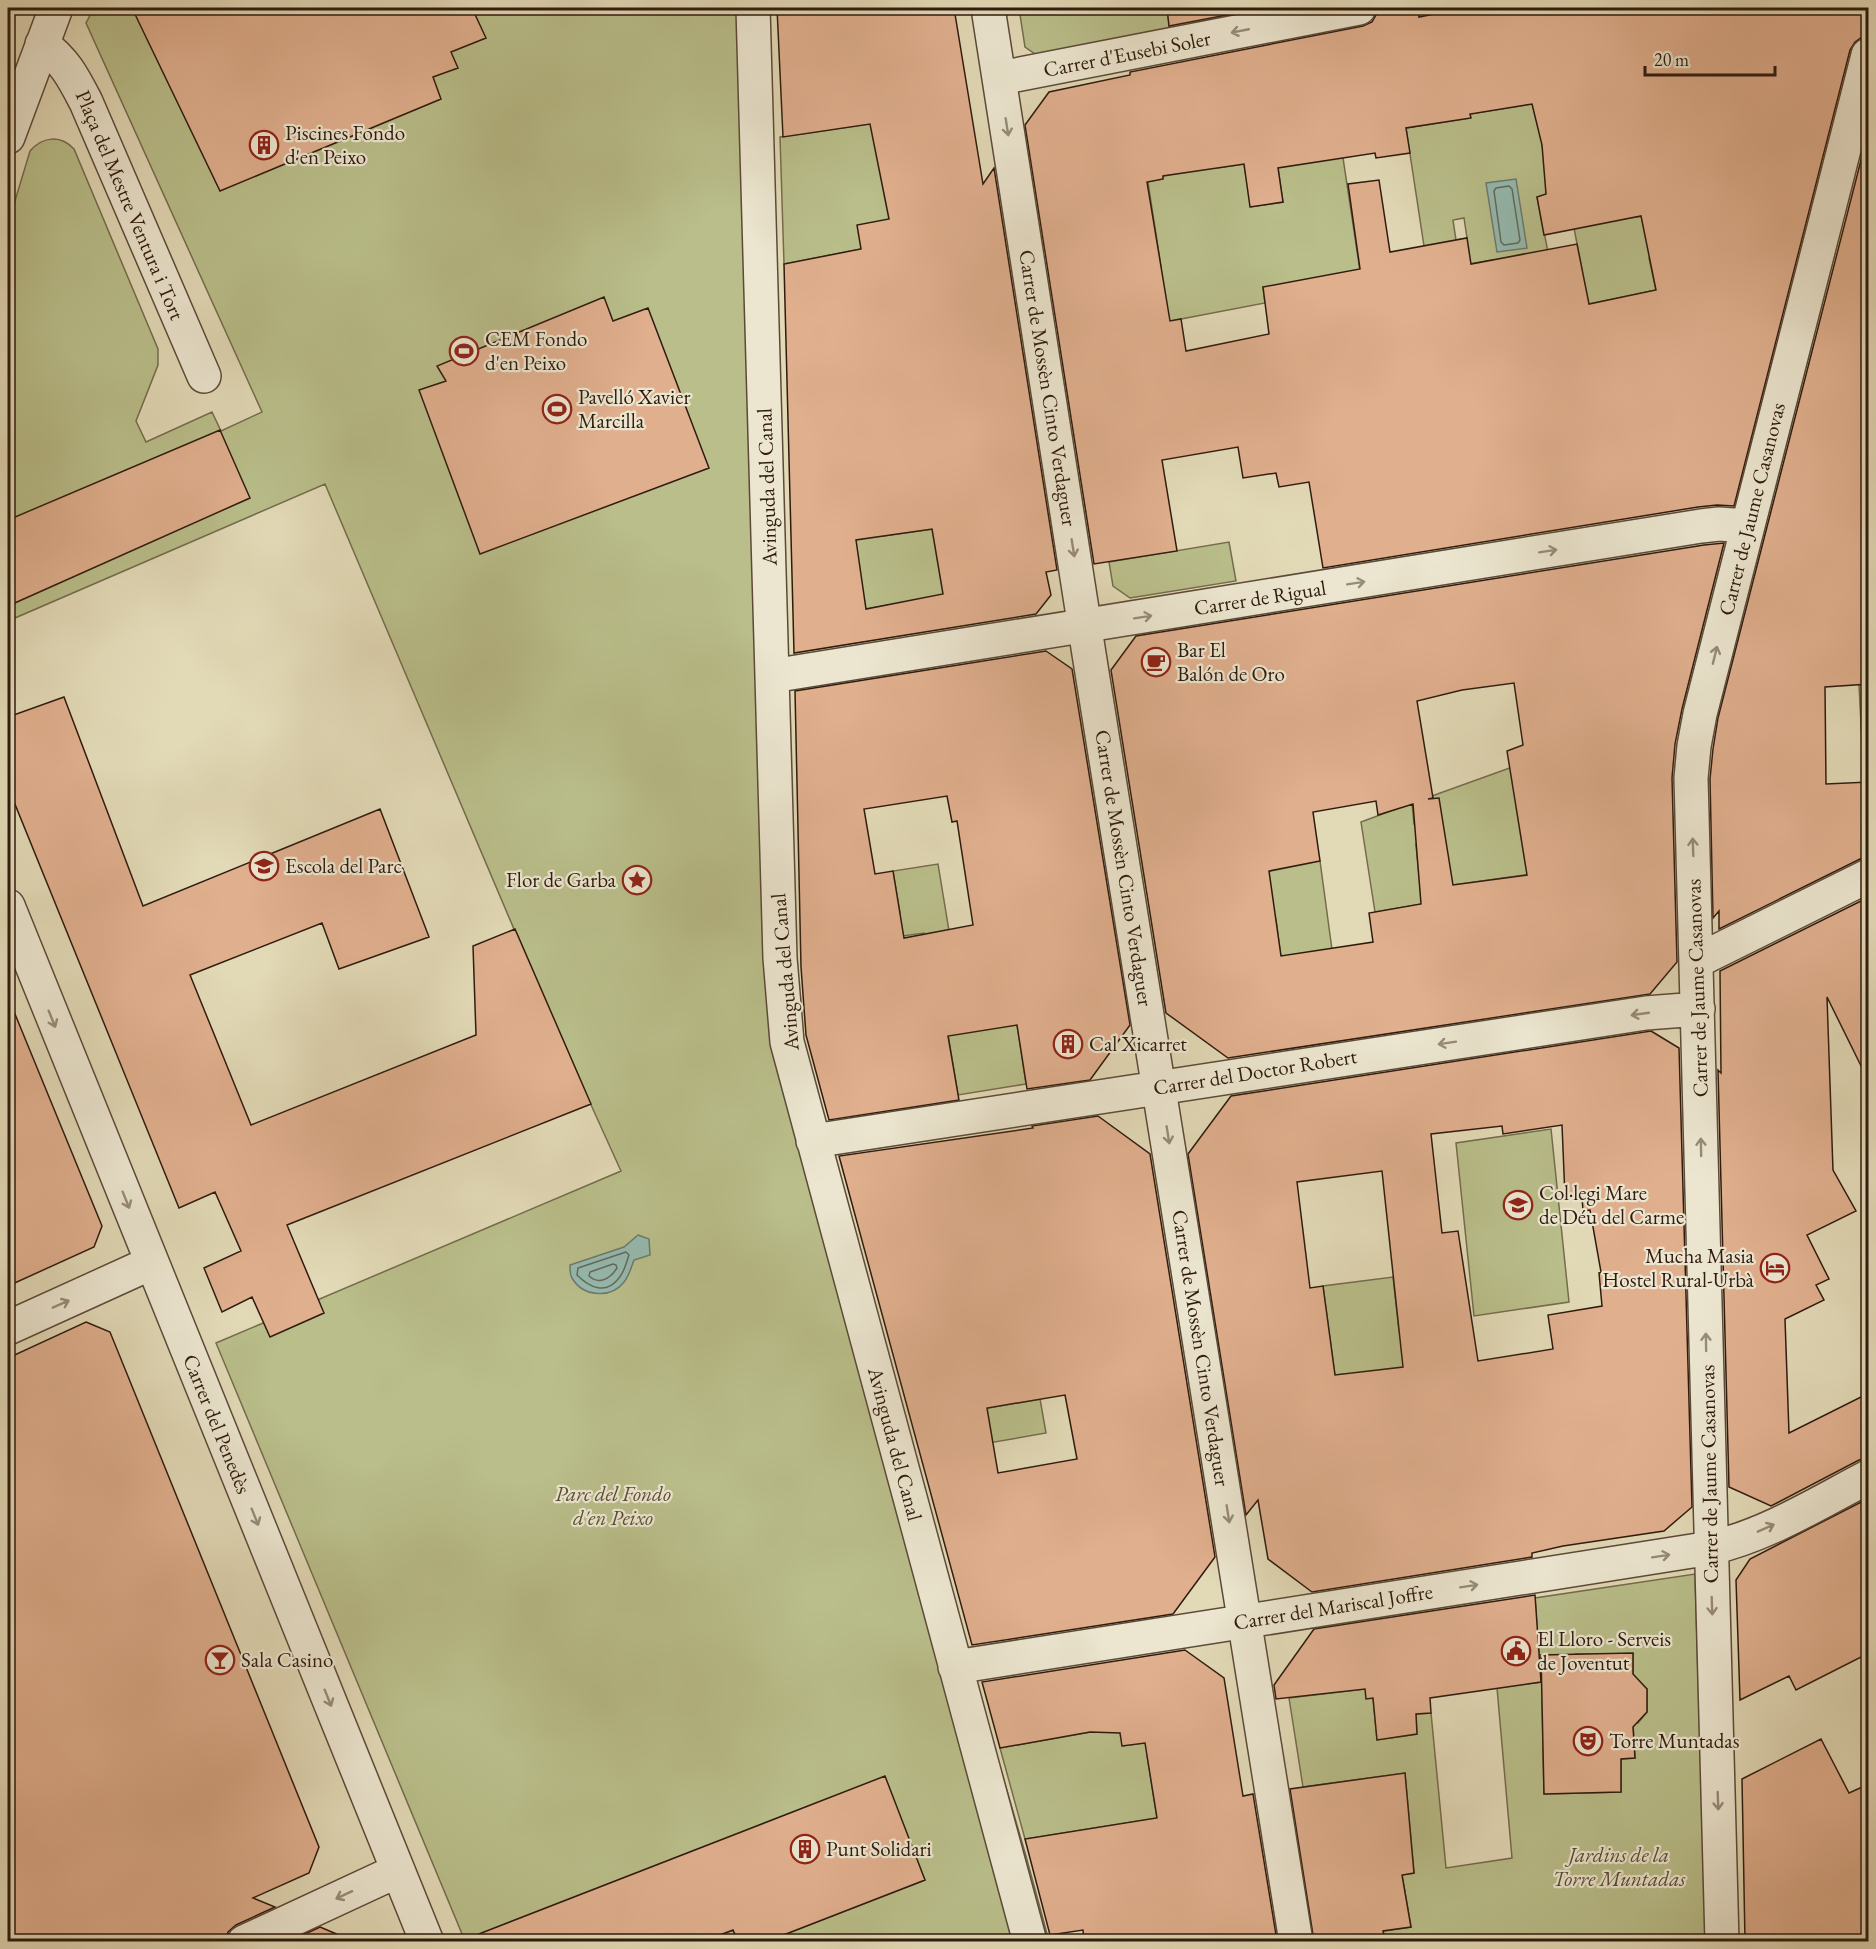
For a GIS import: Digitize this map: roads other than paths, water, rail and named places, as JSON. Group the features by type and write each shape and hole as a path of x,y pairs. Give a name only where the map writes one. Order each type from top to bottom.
{"street":[{"path":"8,137 56,8"},
{"name":"Avinguda del Canal","path":"753,8 782,979 788,1042 1030,1941"},
{"name":"Carrer de Mossèn Cinto Verdaguer","path":"988,8 1296,1941"},
{"name":"Carrer d'Eusebi Soler","path":"1000,78 1359,8"},
{"name":"Plaça del Mestre Ventura i Tort","path":"42,44 56,54 68,68 86,102 204,376"},
{"name":"Carrer de Jaume Casanovas","path":"1722,1941 1691,778 1700,714 1869,56"},
{"name":"Carrer de Rigual","path":"772,676 1701,526 1719,524 1748,526"},
{"path":"1697,961 1869,876"},
{"name":"Carrer del Penedès","path":"8,906 20,978 151,1263 427,1941"},
{"name":"Carrer del Doctor Robert","path":"813,1141 1646,1013 1698,1009"},
{"path":"8,1328 151,1263"},
{"name":"Carrer del Mariscal Joffre","path":"955,1667 1711,1548 1770,1527 1869,1477"},
{"path":"244,1941 397,1870"}],"water":[{"path":"1516,179 1527,248 1497,252 1486,183"},
{"path":"638,1235 649,1239 650,1255 634,1260 624,1282 612,1291 597,1294 590,1292 583,1289 572,1278 570,1265 624,1247"}],"place":[{"name":"Piscines Fondo d'en Peixo","path":"264,145"},
{"name":"CEM Fondo d'en Peixo","path":"464,351"},
{"name":"Pavelló Xavier Marcilla","path":"557,409"},
{"name":"Bar El Balón de Oro","path":"1156,662"},
{"name":"Escola del Parc","path":"264,866"},
{"name":"Flor de Garba","path":"637,880"},
{"name":"Cal Xicarret","path":"1068,1044"},
{"name":"Col·legi Mare de Déu del Carme","path":"1518,1205"},
{"name":"Mucha Masia Hostel Rural-Urbà","path":"1775,1268"},
{"name":"El Lloro - Serveis de Joventut","path":"1516,1651"},
{"name":"Sala Casino","path":"220,1660"},
{"name":"Torre Muntadas","path":"1588,1741"},
{"name":"Punt Solidari","path":"805,1849"}],"park label":[{"name":"Parc del Fondo d'en Peixo","path":"613,1506"},
{"name":"Jardins de la Torre Muntadas","path":"1619,1867"}]}
